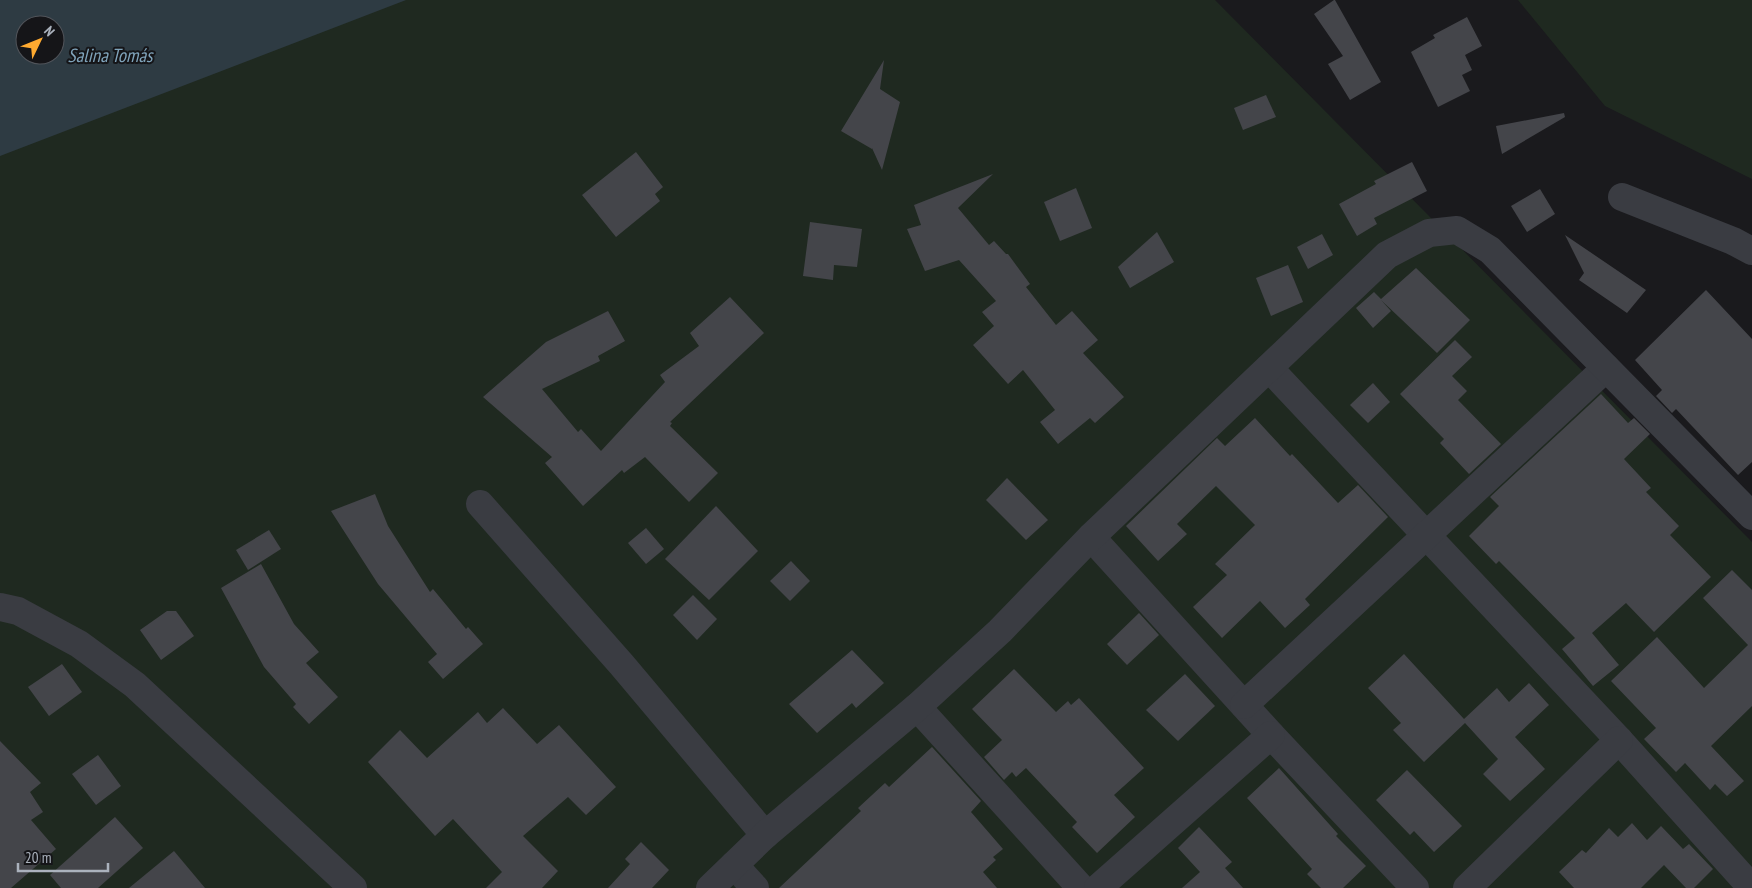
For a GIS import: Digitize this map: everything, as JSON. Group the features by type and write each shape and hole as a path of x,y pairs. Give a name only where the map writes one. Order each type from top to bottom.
{"street":[{"path":"1622,197 1733,241 1752,251"},
{"path":"710,888 765,835 917,707 1000,631 1091,537 1387,255 1429,233 1457,230 1490,250 1752,516"},
{"path":"1269,368 1425,536 1619,740 1752,888"},
{"path":"1244,705 1606,368"},
{"path":"480,504 629,673 765,835"},
{"path":"1091,537 1271,735 1415,888"},
{"path":"0,607 18,611 79,644 135,685 353,888"},
{"path":"917,707 1081,888"},
{"path":"1098,888 1271,735"},
{"path":"1467,888 1619,740"},
{"path":"734,865 755,888"}],"green space":[{"path":"0,0 1215,0 1752,542 1752,888 0,888"},
{"path":"1518,0 1752,0 1752,179 1605,106"}],"water":[{"name":"Salina Tomás","path":"0,0 406,0 0,156"}],"building":[{"path":"1334,0 1381,82 1350,100 1328,64 1343,56 1314,14"},
{"path":"1467,17 1482,46 1465,55 1472,70 1462,75 1470,91 1438,107 1411,52 1435,38 1433,35"},
{"path":"884,60 880,89 900,102 882,170 872,148 841,131"},
{"path":"1266,95 1276,117 1243,130 1234,108"},
{"path":"1564,113 1565,117 1502,154 1496,126"},
{"path":"636,152 663,187 655,194 660,201 616,237 582,195"},
{"path":"1412,162 1427,191 1374,218 1377,224 1357,236 1339,204 1376,184 1374,181"},
{"path":"993,174 958,208 989,245 994,241 1008,254 1030,284 1026,287 1056,325 1072,311 1098,340 1083,353 1124,397 1095,423 1090,418 1058,444 1040,422 1055,410 1023,370 1008,384 973,345 994,326 982,312 996,301 959,260 925,271 907,229 921,225 914,205"},
{"path":"1076,188 1092,228 1060,241 1044,202"},
{"path":"1540,189 1555,214 1527,232 1511,206"},
{"path":"810,222 862,229 857,267 834,265 833,280 803,276"},
{"path":"1157,232 1174,262 1130,288 1118,267"},
{"path":"1322,234 1333,255 1308,269 1297,247"},
{"path":"1565,235 1646,290 1627,313 1579,280 1584,273"},
{"path":"1288,265 1303,302 1271,316 1256,278"},
{"path":"1416,268 1470,320 1437,353 1381,300 1391,311 1373,328 1356,308 1374,292 1381,299"},
{"path":"1706,290 1752,339 1752,462 1738,475 1676,409 1672,413 1656,396 1662,390 1635,360"},
{"path":"730,297 764,333 670,422 672,423 670,426 718,473 689,502 645,457 624,473 622,470 583,506 545,463 552,457 483,397 546,342 608,311 625,341 598,356 600,361 542,389 578,432 581,429 601,451 665,382 660,375 699,346 690,333"},
{"path":"1455,340 1472,357 1452,376 1467,391 1458,400 1501,444 1469,474 1440,443 1444,439 1400,394"},
{"path":"1373,383 1390,402 1368,423 1350,405"},
{"path":"1601,394 1628,423 1634,418 1650,434 1624,459 1651,488 1646,492 1679,526 1670,535 1711,577 1654,632 1626,603 1592,633 1619,665 1593,686 1562,649 1575,638 1499,561 1496,564 1469,536 1499,506 1490,497"},
{"path":"1255,418 1290,456 1292,454 1338,503 1358,485 1388,517 1305,599 1310,605 1285,628 1260,601 1222,638 1193,607 1227,575 1215,564 1255,525 1216,486 1177,524 1187,534 1158,561 1126,526 1217,438 1225,446"},
{"path":"1007,478 1048,520 1026,540 986,500"},
{"path":"375,494 388,526 430,592 433,589 466,629 468,627 483,644 443,679 428,662 437,654 378,584 331,511"},
{"path":"716,506 758,551 709,600 665,559"},
{"path":"646,528 664,549 646,564 628,543"},
{"path":"269,530 281,549 248,570 236,550"},
{"path":"791,561 810,581 790,601 770,581"},
{"path":"261,564 294,624 319,652 306,663 338,697 309,724 293,707 296,704 264,667 221,588"},
{"path":"1732,570 1752,590 1752,706 1711,746 1744,781 1727,796 1715,784 1710,790 1685,763 1676,772 1644,739 1656,728 1611,681 1657,637 1704,688 1748,645 1703,598"},
{"path":"693,595 717,619 697,640 673,615"},
{"path":"167,611 176,611 194,636 161,660 140,630"},
{"path":"1139,613 1159,635 1127,665 1107,644"},
{"path":"852,650 884,683 856,708 852,703 817,733 789,704"},
{"path":"1404,654 1464,719 1497,688 1509,702 1529,683 1549,705 1515,737 1545,769 1510,801 1483,774 1498,759 1465,723 1424,762 1393,730 1401,723 1368,688"},
{"path":"62,664 82,692 49,716 28,687"},
{"path":"1014,669 1056,712 1068,701 1071,705 1079,698 1144,768 1114,795 1135,817 1097,853 1072,827 1077,822 1026,768 1016,777 1012,772 1004,780 984,757 1002,740 972,709"},
{"path":"1185,674 1215,706 1178,741 1146,710"},
{"path":"503,708 537,744 559,725 616,787 586,815 568,797 523,836 558,871 542,888 486,888 502,872 453,819 435,836 368,762 400,730 427,758 478,712 487,723"},
{"path":"0,741 41,783 30,792 43,812 31,820 56,849 11,888 0,888"},
{"path":"932,747 981,801 971,812 1003,849 993,857 996,860 983,872 997,888 779,888 861,811 858,808 885,783 889,787"},
{"path":"98,755 121,786 96,805 72,774"},
{"path":"1279,768 1338,834 1336,836 1366,866 1343,888 1321,888 1307,874 1312,869 1247,798"},
{"path":"1407,770 1462,826 1434,852 1414,831 1410,835 1376,800"},
{"path":"115,817 143,848 98,888 61,888 50,875"},
{"path":"1632,823 1647,840 1661,826 1683,849 1689,844 1713,869 1694,888 1686,888 1664,865 1641,888 1574,888 1559,872 1582,850 1586,853 1609,828 1618,837"},
{"path":"1199,827 1232,862 1225,868 1243,888 1182,888 1200,872 1178,848"},
{"path":"641,842 669,870 652,888 608,888 630,864 625,859"},
{"path":"174,851 205,888 129,888"}]}
